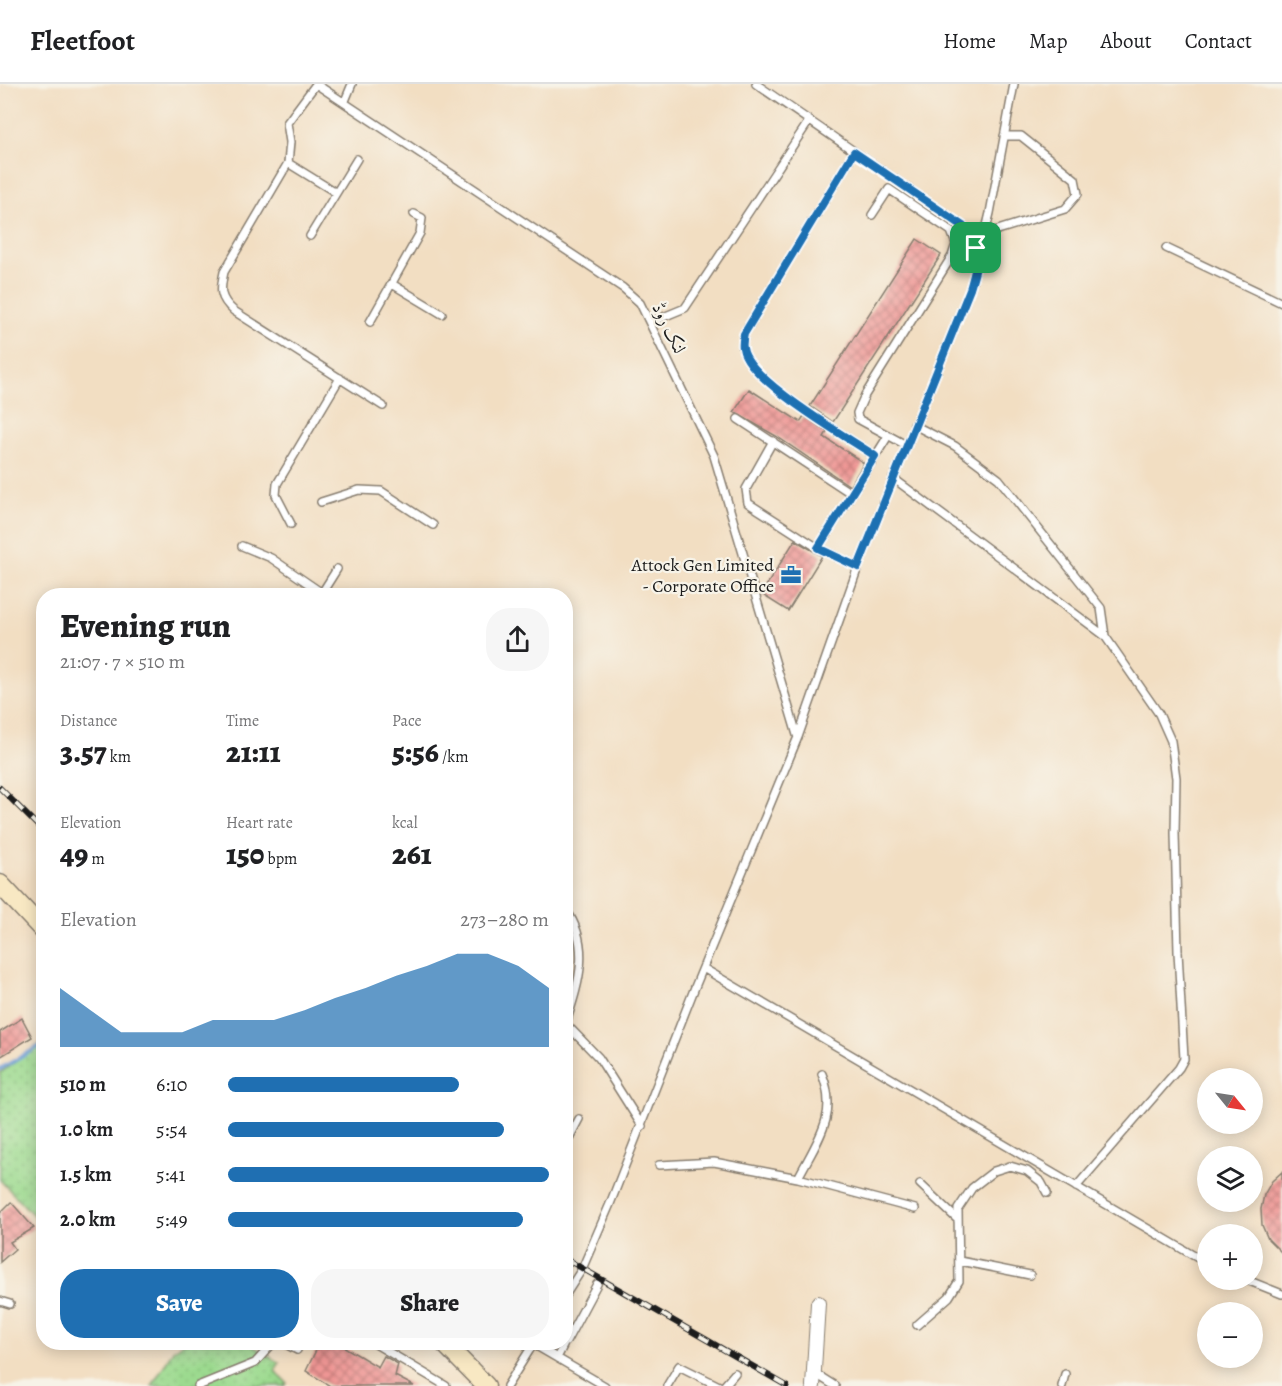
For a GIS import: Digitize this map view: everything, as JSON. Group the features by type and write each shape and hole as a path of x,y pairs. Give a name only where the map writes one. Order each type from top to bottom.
{"street":[{"path":"0,884 36,922"},
{"path":"815,1380 818,1303"},
{"path":"451,1350 486,1386"}],"lane":[{"name":"لنک روڈ","path":"316,84 345,101 513,217 623,288 640,303 714,456 798,736"},
{"path":"316,84 287,123 290,142 288,163 224,272 220,292 224,302 234,310 383,406"},
{"path":"345,101 352,84"},
{"path":"573,1283 582,1269 642,1126 703,968 798,736 858,567 970,289 978,261 975,240 963,226 756,84"},
{"path":"976,248 985,234 1014,84"},
{"path":"651,322 686,308 808,121"},
{"path":"985,234 1065,209 1078,194 1075,179 1021,136 1005,136"},
{"path":"854,152 744,334 743,349 751,364 775,388 875,456"},
{"path":"310,236 357,159"},
{"path":"288,163 335,192"},
{"path":"872,215 889,189 951,231 956,244 952,256 865,395 857,413 858,419 906,446"},
{"path":"370,322 420,233 422,218 414,213"},
{"path":"1166,248 1282,303"},
{"path":"392,284 442,314"},
{"path":"291,524 276,495 276,484 340,378"},
{"path":"738,418 852,494"},
{"path":"914,425 955,446 999,479 1101,608 1105,636"},
{"path":"818,548 888,436"},
{"path":"773,441 751,478 746,489 746,500 818,548 858,567"},
{"path":"892,478 1105,636 1160,714 1171,741 1176,778 1174,832 1184,1059 1179,1068 1076,1187"},
{"path":"321,502 359,490 381,491 433,525"},
{"path":"242,546 271,558 313,588"},
{"path":"325,588 337,569"},
{"path":"573,923 581,948 580,973 573,998"},
{"path":"703,968 1197,1258"},
{"path":"573,1031 598,1058 642,1126"},
{"path":"798,1178 827,1120 829,1092 822,1074"},
{"path":"573,1131 579,1119"},
{"path":"659,1165 714,1162 798,1178 915,1209"},
{"path":"917,1325 955,1289 961,1272 958,1209 972,1188 1002,1167 1027,1170 1041,1182 1047,1192"},
{"path":"920,1184 951,1210 957,1220"},
{"path":"960,1261 1030,1275"},
{"path":"573,1328 597,1284"},
{"path":"1263,1286 1282,1294"},
{"path":"0,1301 10,1304"},
{"path":"198,1386 255,1363 267,1350"},
{"path":"385,1350 446,1386"},
{"path":"507,1386 530,1350"},
{"path":"545,1350 605,1386"},
{"path":"557,1358 561,1350"},
{"path":"667,1386 679,1366 719,1386"},
{"path":"724,1386 735,1373"},
{"path":"1062,1386 1065,1374"},
{"path":"815,1380 835,1386"}],"green space":[{"path":"36,1047 36,1218 0,1180 0,1073"},
{"path":"173,1350 259,1350 279,1363 275,1371 287,1383 285,1386 152,1386"}],"building":[{"path":"917,239 941,255 833,422 810,406"},
{"path":"749,389 800,422 804,416 827,432 824,437 864,463 850,486 776,436 734,412"},
{"name":"Attock Gen Limited - Corporate Office","path":"795,540 822,556 788,611 761,594"},
{"path":"22,1018 32,1037 0,1057 0,1032"},
{"path":"1282,1172 1282,1253 1268,1239 1262,1224 1264,1195 1272,1181"},
{"path":"11,1202 34,1228 10,1242 15,1249 0,1262 0,1213"},
{"path":"316,1350 349,1350 378,1367 384,1356 398,1364 395,1376 414,1386 330,1386 306,1371"}],"waterway":[{"path":"0,1069 36,1049"}],"railway":[{"path":"0,788 36,824"},
{"path":"573,1263 787,1386"}],"place":[{"name":"Attock Gen Limited - Corporate Office","path":"791,575"}],"route":[{"path":"854,152 963,226 975,240 976,248 978,261 970,289 858,567 818,548 875,456 805,410 764,378 748,360 743,349 744,334 854,152"}]}
